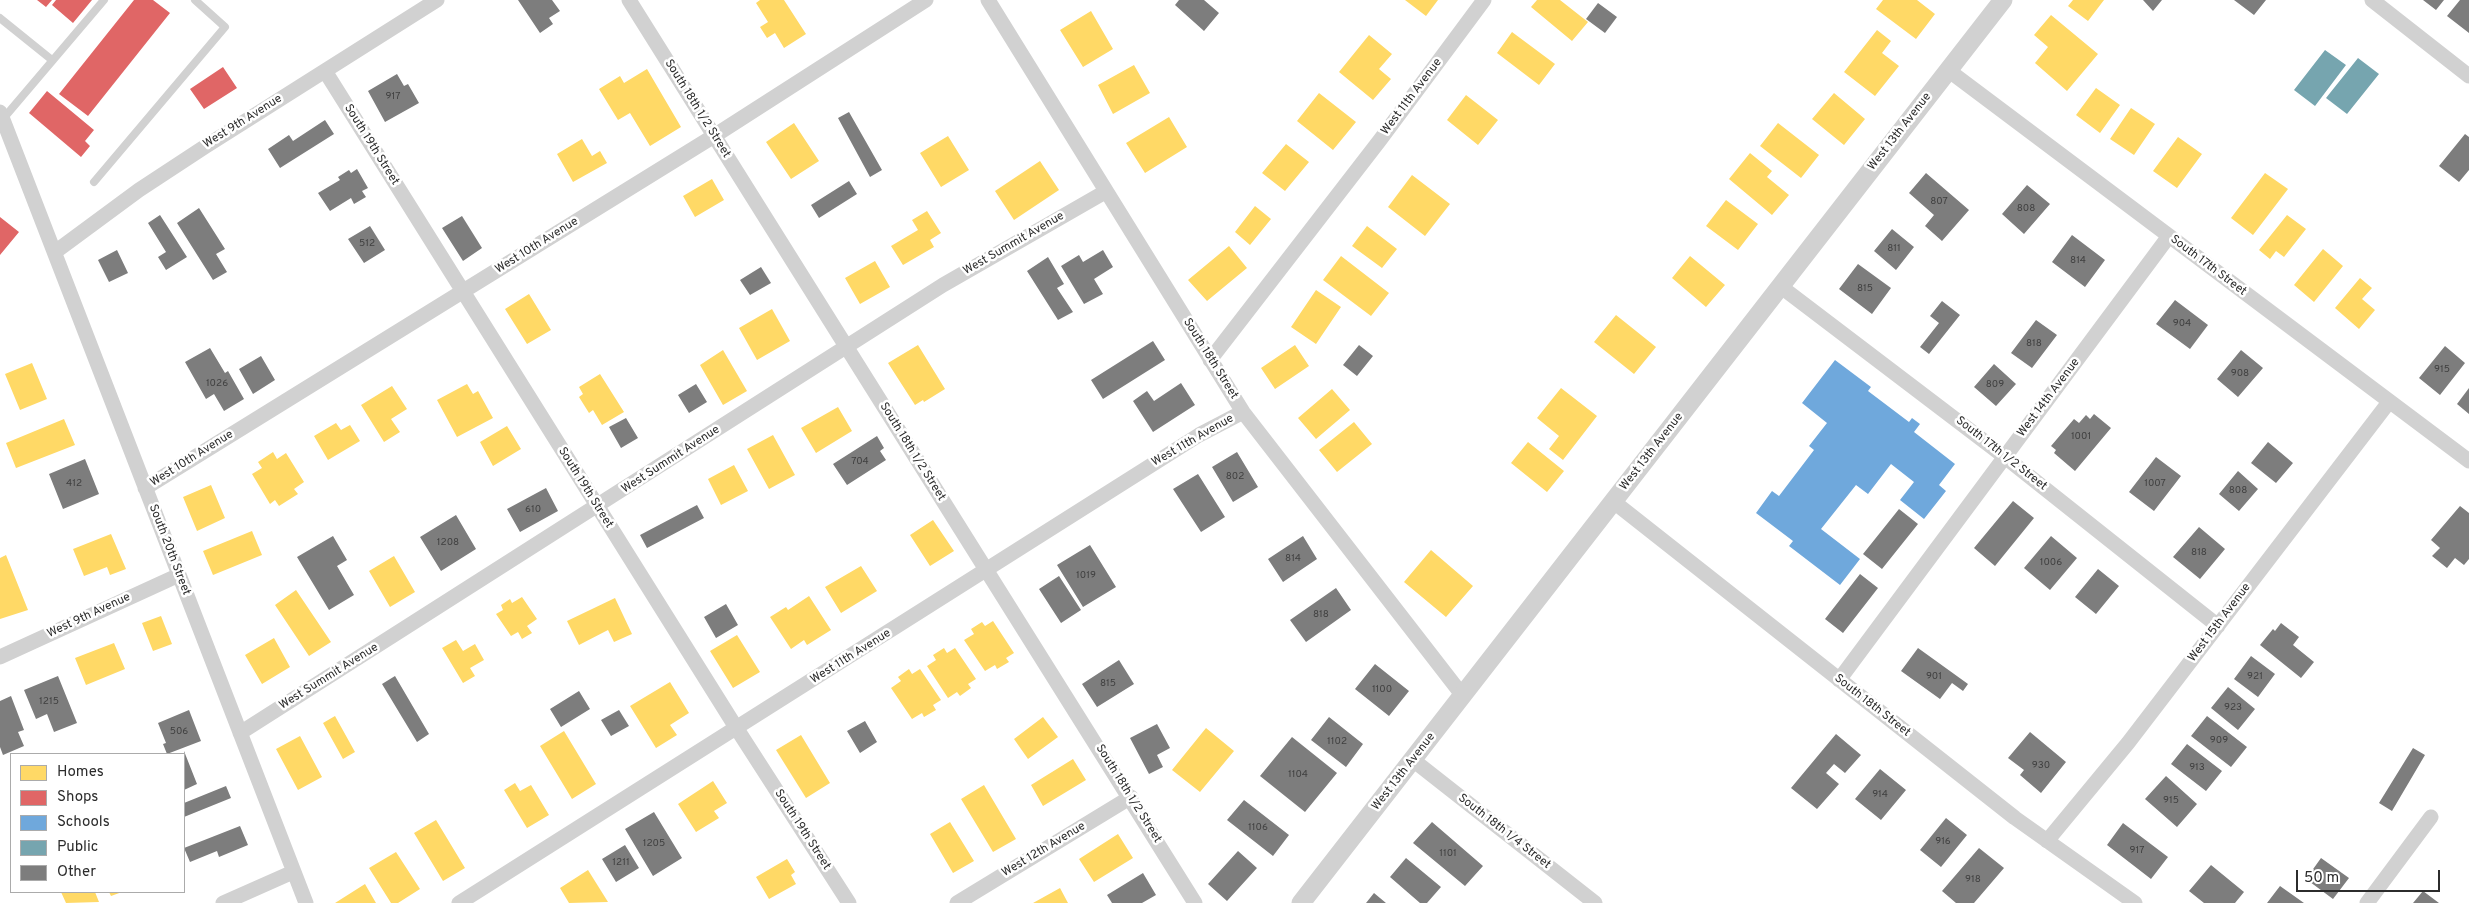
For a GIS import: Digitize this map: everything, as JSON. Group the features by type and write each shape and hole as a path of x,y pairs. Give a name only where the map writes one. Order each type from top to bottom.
{"street":[{"name":"West 9th Avenue","path":"55,252 139,190 437,0"},
{"name":"South 18th 1/2 Street","path":"629,0 1131,797 1195,903"},
{"name":"West 10th Avenue","path":"145,488 714,136 926,0"},
{"name":"South 18th Street","path":"988,0 1104,192 1243,412 1463,696"},
{"name":"West 11th Avenue","path":"1210,360 1374,148 1484,0"},
{"name":"West 13th Avenue","path":"1300,903 2003,0"},
{"path":"2372,0 2469,76"},
{"name":"South 17th Street","path":"1948,70 2469,461"},
{"name":"South 19th Street","path":"325,71 737,730 848,903"},
{"name":"South 20th Street","path":"1,116 306,903"},
{"name":"West Summit Avenue","path":"240,733 943,285 1104,192"},
{"name":"West 14th Avenue","path":"1839,680 2169,236"},
{"name":"South 17th 1/2 Street","path":"1780,286 2005,457 2218,626"},
{"name":"West 15th Avenue","path":"2047,841 2128,743 2389,402"},
{"name":"West 11th Avenue","path":"459,903 737,730 1198,435 1243,412"},
{"name":"South 18th Street","path":"1614,502 2047,841 2135,903"},
{"name":"West 9th Avenue","path":"0,657 179,575"},
{"name":"South 18th 1/4 Street","path":"1413,760 1595,903"},
{"name":"West 12th Avenue","path":"957,903 1131,797"},
{"path":"2367,903 2431,816"},
{"path":"224,903 293,872"}],"lane":[{"path":"1,116 104,0"},
{"path":"94,182 225,27 195,0"},
{"path":"0,18 52,60"}],"building: Homes":[{"path":"760,0 784,0 806,34 784,48 775,33 767,38 760,27 768,22 756,3"},
{"path":"1405,0 1438,0 1426,16"},
{"path":"1537,0 1560,0 1588,22 1572,41 1531,7"},
{"path":"1883,0 1917,0 1935,14 1916,39 1876,9"},
{"path":"2073,0 2104,0 2088,21 2068,6"},
{"path":"1091,11 1113,49 1083,67 1060,30"},
{"path":"2051,15 2098,54 2067,91 2035,63 2048,47 2034,35"},
{"path":"1877,30 1891,41 1882,53 1899,66 1875,96 1844,72"},
{"path":"1512,32 1555,64 1539,85 1497,53"},
{"path":"1369,35 1392,54 1379,69 1391,79 1373,100 1339,72"},
{"path":"1134,65 1150,93 1113,114 1098,85"},
{"path":"647,69 681,127 650,146 630,113 618,120 599,89 620,76 624,83"},
{"path":"2096,88 2120,105 2100,133 2076,115"},
{"path":"1319,93 1356,122 1333,150 1297,121"},
{"path":"1834,93 1865,119 1844,145 1812,119"},
{"path":"1466,95 1498,120 1478,145 1447,120"},
{"path":"2131,108 2155,124 2134,155 2110,139"},
{"path":"1169,117 1187,147 1145,173 1126,143"},
{"path":"794,123 819,161 791,179 766,142"},
{"path":"1778,123 1819,155 1801,178 1760,146"},
{"path":"948,136 969,170 941,187 920,153"},
{"path":"2178,137 2202,154 2177,188 2153,171"},
{"path":"582,139 592,156 600,151 607,163 573,182 557,154"},
{"path":"1286,144 1309,162 1285,191 1262,173"},
{"path":"1750,153 1772,171 1767,177 1789,195 1772,215 1729,179"},
{"path":"1040,161 1059,190 1014,220 995,191"},
{"path":"2265,173 2288,189 2253,235 2231,218"},
{"path":"1412,175 1450,204 1425,236 1388,207"},
{"path":"712,179 724,200 695,217 683,196"},
{"path":"1726,200 1758,224 1738,250 1706,226"},
{"path":"1255,206 1271,219 1250,245 1235,232"},
{"path":"927,211 941,233 930,240 934,247 903,265 891,246 918,230 912,220"},
{"path":"2287,215 2306,229 2284,257 2276,251 2270,259 2259,250"},
{"path":"1367,226 1397,249 1382,268 1352,246"},
{"path":"1229,246 1247,268 1207,301 1188,280"},
{"path":"2323,249 2343,266 2314,302 2294,285"},
{"path":"1341,256 1389,293 1371,316 1323,280"},
{"path":"1690,256 1725,285 1706,307 1672,278"},
{"path":"875,261 890,287 860,304 845,278"},
{"path":"2360,278 2372,288 2362,299 2375,310 2359,329 2335,308"},
{"path":"1316,290 1341,307 1316,344 1291,327"},
{"path":"529,294 551,330 527,344 505,309"},
{"path":"772,309 790,341 757,360 739,328"},
{"path":"1616,315 1656,347 1634,374 1594,342"},
{"path":"918,345 945,389 924,402 923,400 915,405 888,363"},
{"path":"1295,345 1309,366 1275,389 1261,368"},
{"path":"723,350 747,391 723,405 700,365"},
{"path":"32,363 47,399 20,410 5,374"},
{"path":"600,374 624,412 602,425 593,410 589,413 579,397 583,394 579,387"},
{"path":"467,384 473,394 478,391 493,418 457,437 437,400"},
{"path":"392,386 407,409 391,419 400,432 384,442 361,405"},
{"path":"1561,388 1597,416 1563,460 1549,449 1559,436 1537,418"},
{"path":"1332,389 1350,410 1316,439 1298,418"},
{"path":"838,407 852,431 816,453 801,428"},
{"path":"64,419 75,445 16,468 6,443"},
{"path":"1354,422 1372,444 1337,472 1319,450"},
{"path":"336,423 341,430 350,425 360,441 328,460 314,436"},
{"path":"507,426 521,449 493,466 480,442"},
{"path":"773,435 795,475 769,489 747,449"},
{"path":"1528,442 1564,471 1547,492 1511,463"},
{"path":"273,452 277,459 286,453 304,482 294,489 298,494 279,506 275,500 270,504 252,474 262,468 258,462"},
{"path":"734,465 748,491 721,505 708,479"},
{"path":"211,485 225,518 197,531 183,497"},
{"path":"933,520 954,551 930,566 910,535"},
{"path":"252,531 262,555 213,575 203,551"},
{"path":"111,534 126,569 110,575 107,567 84,576 73,549"},
{"path":"1431,550 1473,586 1446,617 1404,582"},
{"path":"6,555 28,610 0,619 0,558"},
{"path":"394,556 415,592 390,607 369,571"},
{"path":"861,566 877,591 841,613 825,587"},
{"path":"296,590 331,642 309,656 275,605"},
{"path":"809,596 831,630 807,645 804,640 791,649 770,617 786,607 788,610"},
{"path":"522,597 537,619 527,626 532,633 522,639 518,632 511,636 496,614 503,610 501,605 510,599 512,603"},
{"path":"615,598 632,634 614,642 608,630 579,645 567,621"},
{"path":"161,616 172,644 153,651 142,623"},
{"path":"993,621 1014,653 1006,658 1009,662 997,669 995,665 985,671 964,640 974,634 971,629 982,622 985,626"},
{"path":"737,635 760,672 733,688 710,651"},
{"path":"274,638 290,667 262,684 245,655"},
{"path":"456,640 463,651 475,644 484,660 470,668 475,676 463,683 442,648"},
{"path":"114,643 125,669 86,685 75,658"},
{"path":"944,648 947,653 955,648 976,679 968,684 971,688 960,696 957,692 948,698 927,666 936,660 933,655"},
{"path":"909,669 912,674 920,669 941,700 933,705 936,710 924,717 922,713 912,719 891,688 901,681 898,677"},
{"path":"670,682 689,713 670,725 677,735 656,748 630,706"},
{"path":"335,716 355,752 343,759 323,723"},
{"path":"1043,717 1058,737 1028,759 1014,739"},
{"path":"1206,728 1234,751 1200,792 1172,770"},
{"path":"564,731 596,784 572,799 540,746"},
{"path":"801,735 830,783 806,798 776,750"},
{"path":"300,736 322,777 298,790 276,749"},
{"path":"1073,759 1086,780 1043,806 1031,785"},
{"path":"713,781 727,803 714,811 719,818 696,832 678,804"},
{"path":"515,783 520,791 531,785 549,815 527,828 504,790"},
{"path":"984,785 1016,839 993,852 961,799"},
{"path":"436,820 465,868 443,881 414,833"},
{"path":"950,822 974,861 953,873 930,834"},
{"path":"1118,834 1133,858 1094,882 1079,859"},
{"path":"396,852 420,889 398,903 391,903 369,868"},
{"path":"787,859 795,872 791,875 796,884 769,899 756,877"},
{"path":"588,870 608,902 569,903 560,888"},
{"path":"365,884 376,903 335,903"},
{"path":"1060,888 1068,903 1033,903"},
{"path":"61,893 95,893 99,902 66,903"}],"building: Shops":[{"path":"37,0 52,0 46,7"},
{"path":"56,0 92,0 73,23 52,5"},
{"path":"134,0 153,0 170,13 88,116 59,94"},
{"path":"223,67 237,88 204,109 190,89"},
{"path":"47,91 94,130 85,141 90,146 81,157 29,113"},
{"path":"0,217 19,232 0,255"}],"building: Schools":[{"path":"1835,360 1871,387 1868,391 1909,422 1912,418 1920,424 1914,432 1955,464 1939,485 1946,491 1924,519 1900,500 1914,482 1891,464 1868,494 1856,485 1821,529 1860,559 1840,585 1789,546 1793,541 1756,513 1772,491 1779,496 1814,450 1809,446 1827,423 1802,403"}],"building: Public":[{"path":"2325,50 2346,65 2315,106 2294,90"},
{"path":"2358,58 2379,74 2347,114 2326,98"}],"building: Other":[{"path":"518,0 552,0 560,11 549,18 553,24 540,33"},
{"path":"1179,0 1204,0 1219,13 1204,31 1175,5"},
{"path":"2143,0 2162,0 2153,11"},
{"path":"2234,0 2266,0 2254,15"},
{"path":"2423,0 2444,0 2436,10"},
{"path":"2460,0 2469,0 2469,33 2447,16"},
{"path":"1598,3 1617,17 1605,33 1586,19"},
{"path":"397,74 404,86 408,84 419,103 385,122 368,91"},
{"path":"849,112 882,170 870,177 838,118"},
{"path":"325,120 334,134 280,168 268,149 289,135 293,141"},
{"path":"2465,134 2469,137 2469,170 2459,182 2439,166"},
{"path":"357,169 368,188 362,191 366,197 354,204 351,198 330,211 318,193 340,180 338,177 349,170 351,173"},
{"path":"1926,173 1969,210 1942,241 1925,226 1934,215 1909,193"},
{"path":"849,181 857,194 819,218 811,205"},
{"path":"2027,185 2050,204 2024,234 2002,214"},
{"path":"199,208 225,249 216,254 227,272 213,280 177,223"},
{"path":"160,215 187,257 166,270 158,257 166,252 148,223"},
{"path":"462,216 482,248 463,261 442,228"},
{"path":"370,226 385,250 364,263 348,239"},
{"path":"1892,229 1914,247 1896,270 1874,251"},
{"path":"2072,235 2105,260 2085,287 2052,262"},
{"path":"117,250 128,273 109,282 98,260"},
{"path":"1103,250 1113,267 1094,279 1103,294 1084,304 1061,266 1079,255 1083,262"},
{"path":"1048,257 1064,284 1057,288 1073,312 1058,320 1027,271"},
{"path":"1858,264 1891,288 1872,314 1839,289"},
{"path":"761,267 771,283 750,295 740,280"},
{"path":"2175,300 2208,325 2190,349 2156,324"},
{"path":"1942,301 1960,315 1929,354 1920,347 1939,323 1930,316"},
{"path":"2036,320 2057,335 2032,368 2011,353"},
{"path":"1153,341 1165,360 1103,399 1091,380"},
{"path":"1359,345 1373,356 1357,376 1343,365"},
{"path":"2445,346 2465,363 2440,395 2419,378"},
{"path":"210,348 225,373 228,371 244,399 224,411 214,394 206,399 185,362"},
{"path":"2241,350 2263,368 2238,397 2217,379"},
{"path":"261,356 275,380 253,394 239,369"},
{"path":"1994,364 2016,384 1996,406 1974,387"},
{"path":"1181,383 1195,405 1153,432 1133,401 1147,391 1154,401"},
{"path":"696,384 707,402 689,413 678,395"},
{"path":"2469,388 2469,414 2457,404"},
{"path":"2094,414 2111,428 2075,471 2054,453 2056,450 2051,446 2074,419 2079,423 2086,415 2090,419"},
{"path":"626,418 638,438 621,448 609,427"},
{"path":"877,436 884,448 880,451 886,460 847,485 833,464"},
{"path":"2268,442 2293,463 2276,483 2251,463"},
{"path":"1237,452 1258,487 1233,502 1212,467"},
{"path":"2156,457 2181,476 2154,511 2129,492"},
{"path":"85,459 99,494 63,509 49,474"},
{"path":"2238,471 2258,489 2239,511 2219,494"},
{"path":"1198,474 1225,517 1201,532 1173,489"},
{"path":"546,488 558,511 520,532 507,509"},
{"path":"2013,501 2034,518 1995,566 1974,548"},
{"path":"697,505 704,518 647,548 640,535"},
{"path":"2460,506 2469,513 2469,559 2464,565 2455,558 2447,568 2432,556 2440,548 2431,540"},
{"path":"1899,509 1918,524 1882,569 1863,554"},
{"path":"456,515 476,549 441,571 420,537"},
{"path":"2199,527 2225,549 2200,579 2173,557"},
{"path":"333,536 347,560 337,566 354,595 329,610 297,557"},
{"path":"1303,536 1317,559 1283,582 1268,559"},
{"path":"2051,536 2077,558 2050,590 2024,568"},
{"path":"1090,545 1116,587 1083,607 1057,565"},
{"path":"2098,569 2119,586 2096,614 2075,597"},
{"path":"1860,574 1878,588 1843,633 1825,619"},
{"path":"1059,576 1081,610 1061,623 1039,589"},
{"path":"1336,588 1351,610 1306,642 1290,620"},
{"path":"726,604 738,625 716,638 704,617"},
{"path":"2281,623 2299,637 2293,645 2314,662 2301,678 2260,645 2273,629 2275,631"},
{"path":"1918,648 1968,684 1963,691 1952,683 1940,699 1901,671"},
{"path":"2251,656 2275,674 2258,697 2234,679"},
{"path":"1119,660 1134,684 1097,707 1082,684"},
{"path":"1375,664 1409,691 1389,716 1355,689"},
{"path":"58,676 77,723 54,732 47,714 36,719 24,690"},
{"path":"395,676 429,734 417,742 382,684"},
{"path":"2228,687 2255,709 2238,730 2211,708"},
{"path":"579,691 590,709 561,727 550,709"},
{"path":"11,696 24,730 18,732 24,746 3,755 0,747 0,701"},
{"path":"189,710 201,741 167,753 163,744 166,743 158,723"},
{"path":"619,710 629,726 611,736 601,720"},
{"path":"2207,716 2247,747 2231,767 2191,736"},
{"path":"1329,717 1363,744 1346,767 1311,740"},
{"path":"865,721 877,742 860,753 847,731"},
{"path":"1157,724 1170,748 1157,755 1163,767 1149,774 1130,738"},
{"path":"2030,732 2066,762 2041,793 2020,775 2024,770 2008,758"},
{"path":"1836,734 1861,755 1845,773 1834,764 1826,773 1839,784 1817,809 1791,788"},
{"path":"1292,737 1337,773 1305,812 1260,776"},
{"path":"2187,744 2222,771 2206,791 2171,764"},
{"path":"2413,748 2425,755 2392,811 2379,803"},
{"path":"185,754 197,784 185,790"},
{"path":"1880,769 1906,790 1881,820 1855,799"},
{"path":"2166,776 2197,804 2177,827 2145,799"},
{"path":"226,786 231,798 185,817 185,803"},
{"path":"1244,800 1289,835 1273,856 1227,820"},
{"path":"654,812 682,858 653,876 625,829"},
{"path":"1946,818 1967,835 1941,867 1920,850"},
{"path":"1432,822 1483,866 1465,886 1413,843"},
{"path":"2123,823 2168,857 2151,879 2107,845"},
{"path":"240,826 248,845 219,857 217,851 190,862 185,848"},
{"path":"625,845 639,868 616,882 602,859"},
{"path":"1979,848 2004,868 1974,903 1956,903 1942,891"},
{"path":"1238,851 1257,868 1227,901 1208,884"},
{"path":"1406,858 1441,887 1427,903 1420,903 1390,877"},
{"path":"2321,858 2349,878 2333,899 2306,879"},
{"path":"2211,865 2244,892 2235,903 2204,903 2189,891"},
{"path":"1143,873 1156,895 1142,903 1112,903 1107,895"},
{"path":"2280,886 2304,903 2267,903"},
{"path":"2423,891 2439,903 2413,903"},
{"path":"1374,893 1386,903 1366,903"}]}
